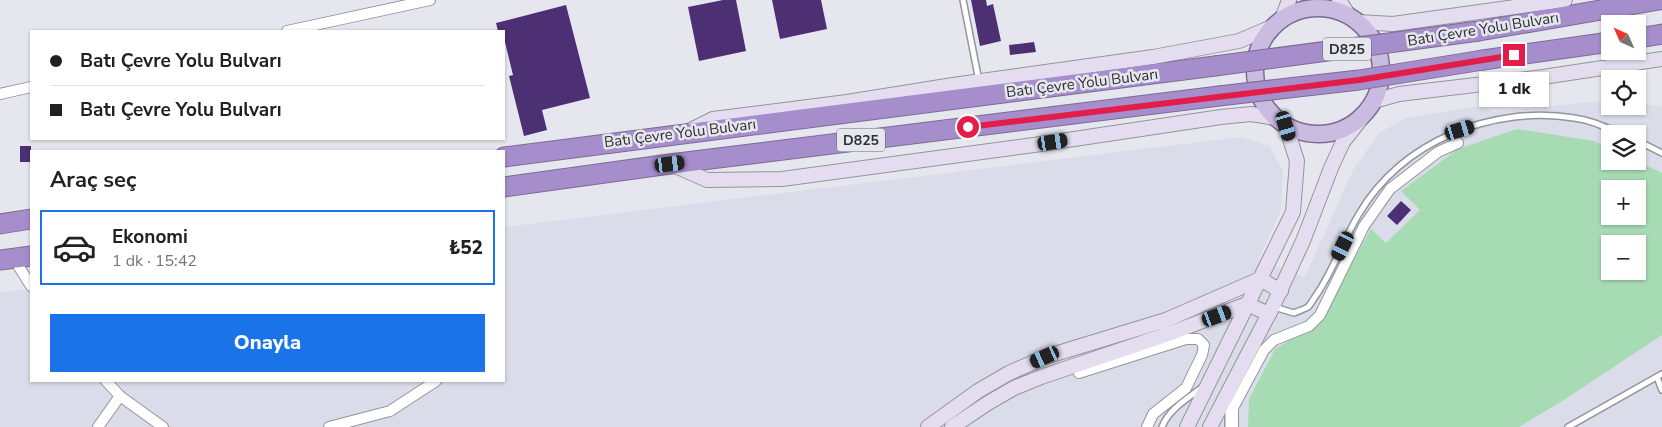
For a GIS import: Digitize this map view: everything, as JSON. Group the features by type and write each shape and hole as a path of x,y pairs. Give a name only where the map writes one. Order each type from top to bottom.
{"highway":[{"name":"Batı Çevre Yolu Bulvarı","path":"505,157 685,132 1479,31 1659,0"},
{"path":"1646,37 1662,34"},
{"name":"Batı Çevre Yolu Bulvarı","path":"505,187 670,164 1359,80 1601,43"},
{"path":"0,224 30,220"}],"main road":[{"path":"1308,9 1329,9 1353,19 1370,35 1378,50 1381,67 1380,84 1371,105 1355,122 1339,131 1321,134 1303,133 1281,122 1263,102 1256,83 1255,62 1262,43 1278,23 1295,12 1308,9"}],"street":[{"path":"292,30 430,0"},
{"path":"685,132 713,119 847,102 979,81 1125,62 1239,41 1278,23 1289,0"},
{"path":"1340,0 1353,19 1393,24 1565,0"},
{"path":"1210,427 1280,291 1303,241 1343,142 1371,105 1399,94 1544,77 1662,59"},
{"path":"0,94 30,87"},
{"path":"670,164 707,180 782,179 1044,144 1221,117 1251,114 1281,122 1297,161 1293,212 1187,427"},
{"path":"1233,427 1233,408 1264,350 1274,340 1308,326 1320,314 1364,226 1390,189 1438,152 1458,143"},
{"path":"15,258 30,284"},
{"path":"1260,279 1280,291"},
{"path":"928,427 978,391 1045,357 1166,320 1260,279"},
{"path":"952,427 1014,388 1041,377 1171,333 1248,304 1271,310"},
{"path":"1079,373 1186,339 1198,339 1204,345 1203,350 1186,388 1154,414 1147,427"},
{"path":"107,382 120,396 163,427"},
{"path":"329,427 390,411 434,382"},
{"path":"98,427 120,396"}],"lane":[{"path":"963,0 979,81"},
{"path":"1271,310 1294,313 1308,306 1327,280 1359,213 1378,188 1400,166 1430,144 1460,130 1492,120 1522,116 1575,118 1602,125"},
{"path":"1646,145 1662,152"},
{"path":"1568,427 1660,376 1662,390"},
{"path":"1162,427 1172,412 1210,382"},
{"path":"1228,394 1228,427"}],"shaded area":[{"path":"1601,101 1601,115 1646,115 1646,104 1662,107 1662,427 0,427 0,293 30,288 30,382 505,382 505,227 1241,137 1269,146 1283,171 1281,210 1259,259 1305,277 1353,170 1379,133 1406,118 1480,106 1493,112"}],"green space":[{"path":"1517,129 1594,141 1601,144 1601,170 1646,170 1646,165 1662,173 1662,335 1567,398 1519,427 1248,427 1249,399 1275,349 1319,322 1371,229 1386,243 1420,210 1401,191 1458,149"}],"building":[{"path":"723,0 736,0 746,51 699,61 688,7"},
{"path":"772,0 821,0 827,29 780,39"},
{"path":"971,0 986,0 987,6 993,4 1001,41 980,46"},
{"path":"566,5 590,98 542,110 547,130 524,136 509,76 513,75 505,42 505,30 498,30 496,23"},
{"path":"1034,42 1036,52 1010,55 1009,45"},
{"path":"20,146 31,146 30,162 20,162"},
{"path":"1401,201 1411,210 1397,225 1387,216"}],"route":[{"path":"968,127 1359,80 1514,55"}]}
